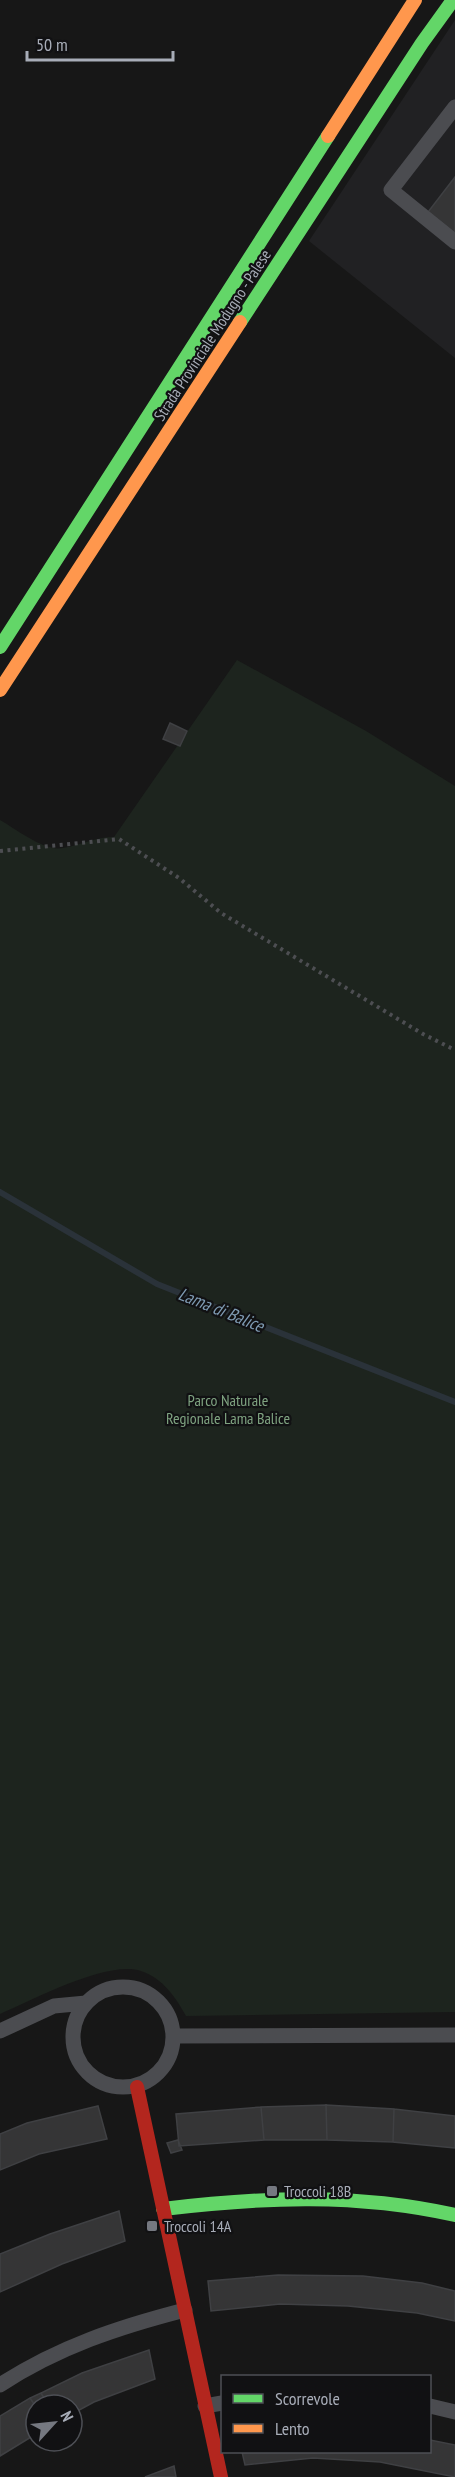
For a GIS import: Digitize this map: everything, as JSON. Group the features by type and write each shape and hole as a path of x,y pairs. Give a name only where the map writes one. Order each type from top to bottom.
{"main road":[{"name":"Strada Provinciale Modugno - Palese","path":"0,647 414,0"},
{"name":"Strada Provinciale Modugno - Palese","path":"0,690 416,52 453,0"},
{"path":"137,2087 221,2477"},
{"path":"163,2209 255,2199 321,2197 385,2202 455,2215"}],"street":[{"path":"455,107 391,190 455,242"},
{"path":"115,1988 132,1988 161,2005 169,2019 173,2036 171,2050 165,2064 156,2075 137,2087 114,2087 99,2082 87,2073 78,2060 73,2045 73,2030 78,2015 86,2003 99,1993 115,1988"},
{"path":"0,2031 54,2006 86,2003"},
{"path":"173,2036 455,2035"},
{"path":"0,2385 51,2355 94,2336 129,2324 185,2310"},
{"path":"205,2406 221,2403"},
{"path":"431,2406 455,2412"}],"path":[{"path":"0,850 119,839 179,878 221,913 423,1034 455,1050"}],"shaded area":[{"path":"455,20 455,358 309,241"}],"green space":[{"name":"Parco Naturale Regionale Lama Balice","path":"237,660 366,731 455,786 455,2012 186,2016 173,1996 156,1978 141,1971 127,1969 109,1971 70,1983 0,2014 0,820 48,847 70,847 101,838 114,837"}],"building":[{"path":"455,177 455,233 428,212"},
{"path":"170,723 187,731 180,746 163,739"},
{"path":"326,2105 394,2109 393,2142 327,2140"},
{"path":"326,2105 327,2140 264,2140 261,2107"},
{"path":"98,2106 107,2139 39,2154 0,2170 0,2134 27,2123"},
{"path":"261,2107 264,2140 179,2146 176,2114"},
{"path":"394,2109 455,2116 455,2148 393,2142"},
{"path":"178,2140 182,2150 171,2153 167,2143"},
{"path":"119,2211 125,2241 62,2264 0,2292 0,2254 50,2234"},
{"path":"278,2275 363,2276 422,2283 455,2291 455,2321 417,2313 348,2306 280,2304 211,2311 208,2281"},
{"path":"149,2350 155,2379 84,2407 84,2393 41,2393 82,2373"},
{"path":"24,2402 24,2441 0,2456 0,2416"},
{"path":"431,2440 455,2445 455,2477 380,2462 313,2458 245,2465 242,2453 431,2453"},
{"path":"174,2466 176,2477 145,2477"}],"waterway":[{"name":"Lama di Balice","path":"0,1192 157,1284 455,1402"}],"traffic: fast":[{"path":"240,322 422,43 453,0"},
{"path":"0,647 328,136"},
{"path":"163,2209 237,2202 309,2199 382,2203 455,2215"}],"traffic: slow":[{"path":"328,136 415,0"},
{"path":"0,690 240,322"}],"traffic: jam":[{"path":"137,2087 221,2477"}],"place":[{"name":"Troccoli 18B","path":"272,2191"},
{"name":"Troccoli 14A","path":"152,2226"}]}
